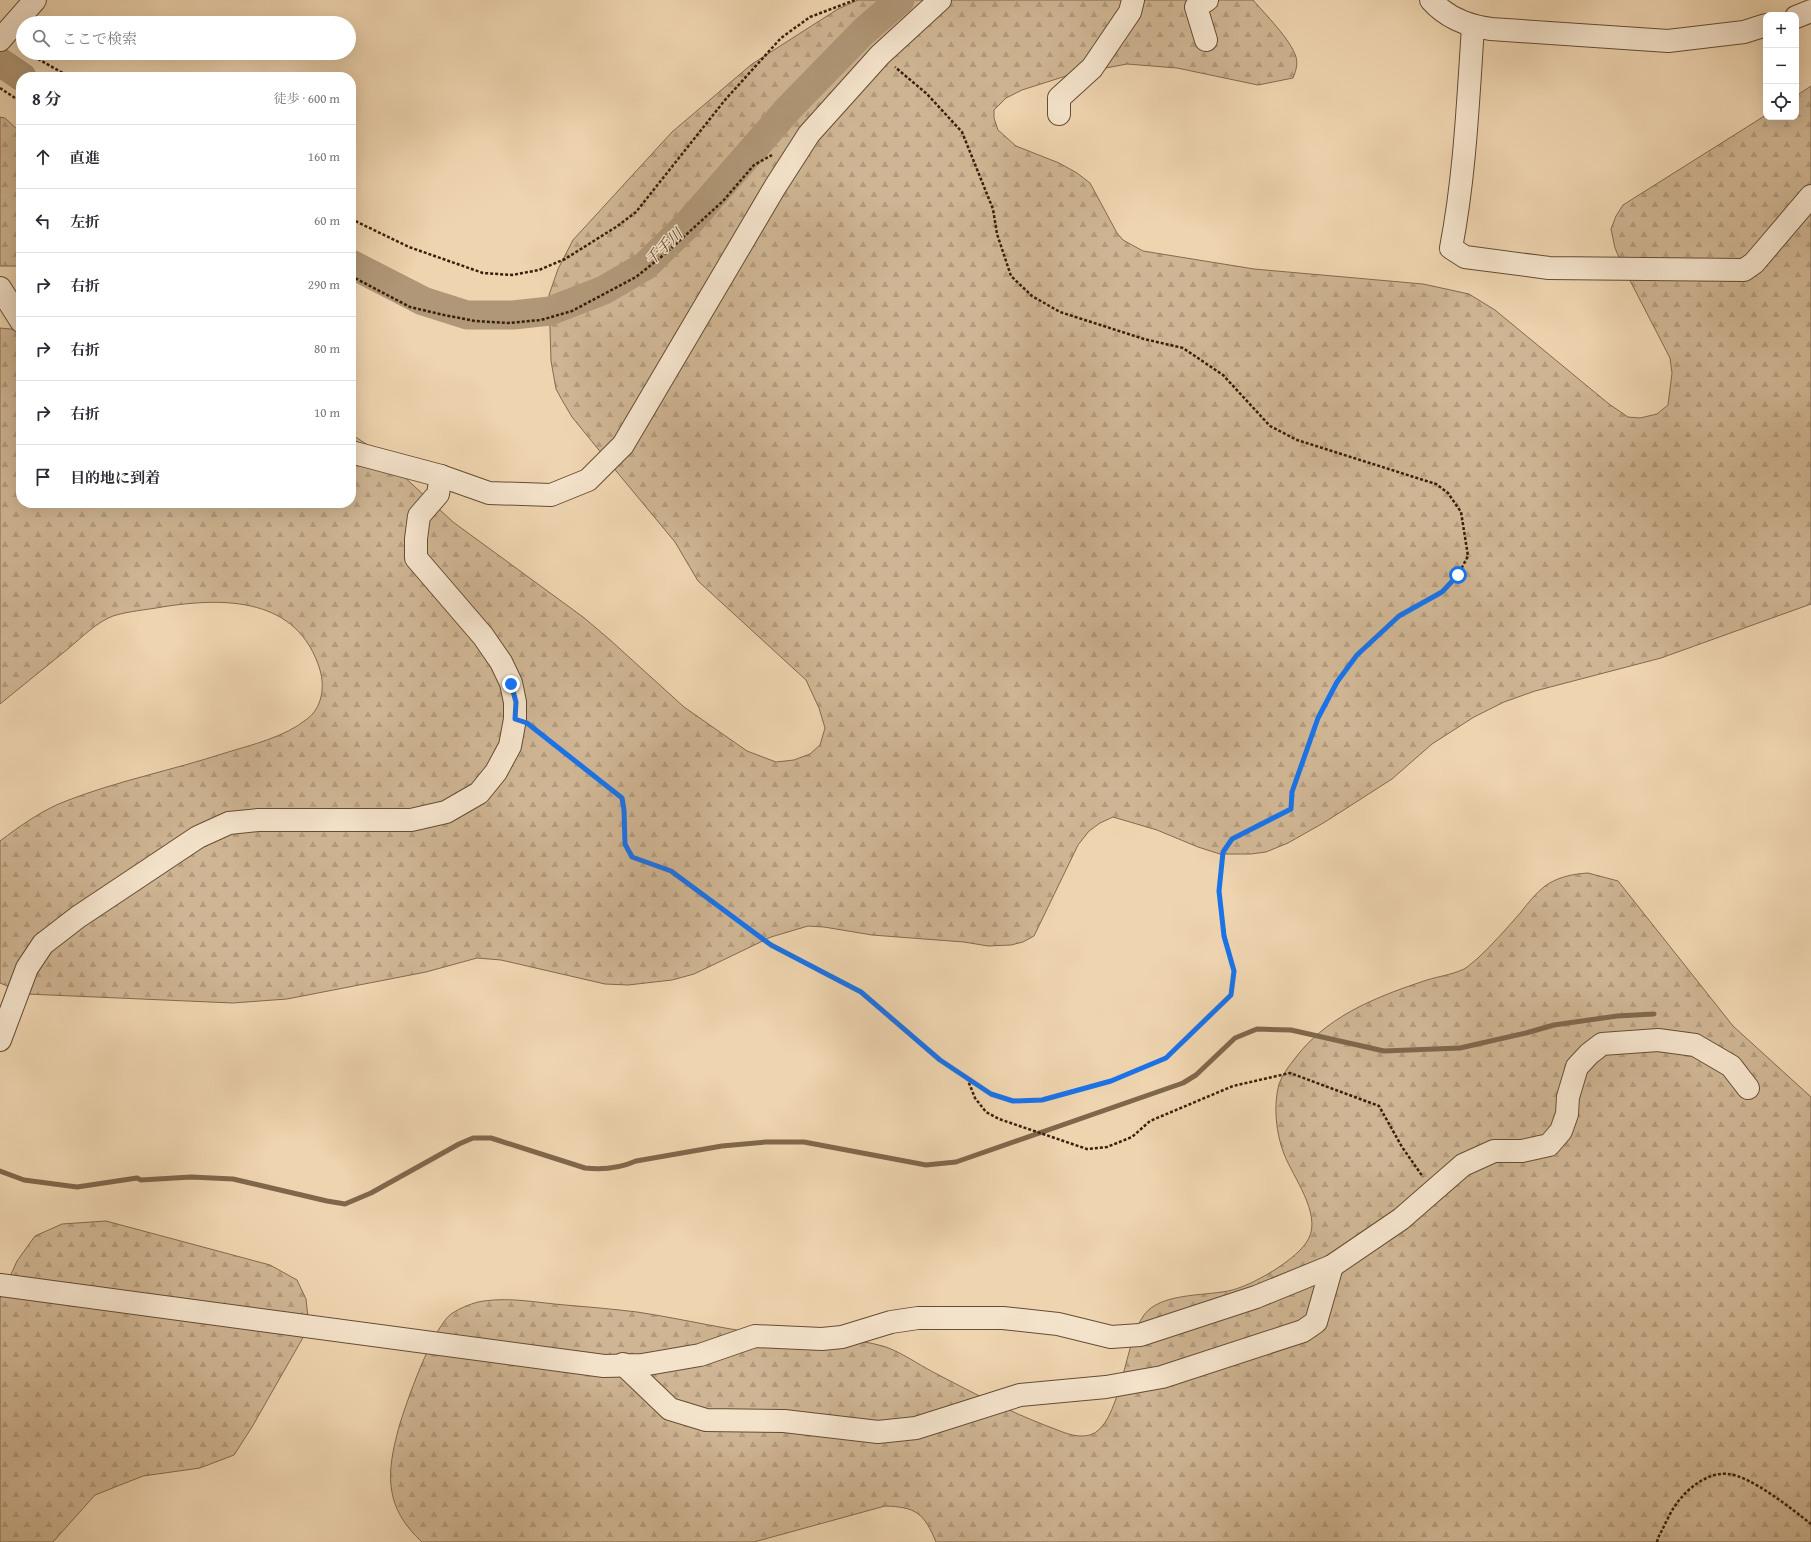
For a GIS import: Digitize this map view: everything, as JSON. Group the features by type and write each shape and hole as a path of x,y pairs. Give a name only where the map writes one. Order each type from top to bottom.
{"street":[{"path":"21,16 35,0"},
{"path":"356,453 441,476 497,494 552,495 588,480 623,445 775,187 809,134 880,55 940,0"},
{"path":"1059,114 1059,98 1092,68 1130,12 1133,0"},
{"path":"1431,0 1440,10 1473,27 1668,41 1744,32 1763,26"},
{"path":"1198,2 1206,40"},
{"path":"1799,16 1811,11"},
{"path":"0,40 16,22"},
{"path":"1473,27 1460,205 1452,248 1465,257 1549,268 1744,270 1754,263 1811,196"},
{"path":"0,288 16,313"},
{"path":"0,1040 27,968 43,944 78,917 198,837 229,823 258,820 411,820 446,812 478,793 496,772 510,746 515,719 516,702 513,690 501,662 483,636 416,558 418,516 438,494 441,476"},
{"path":"0,1285 604,1366 642,1364 700,1355 755,1336 822,1339 842,1337 891,1322 918,1318 1003,1318 1058,1324 1111,1337 1140,1334 1256,1297 1332,1266 1401,1219 1463,1164 1494,1151 1522,1151 1549,1145 1561,1131 1567,1114 1568,1097 1577,1067 1589,1054 1602,1044 1658,1040 1695,1045 1731,1066 1748,1088"},
{"path":"624,1364 670,1409 706,1420 784,1421 878,1432 916,1428 1020,1395 1106,1387 1162,1377 1303,1331 1316,1322 1332,1266"}],"path":[{"path":"356,220 409,247 483,273 512,275 539,270 565,259 616,227 636,212 725,100 781,38 810,17 855,0"},
{"path":"515,719 527,723 622,798 624,810 625,844 632,857 671,871 771,945 861,992 940,1060 991,1094 1013,1101 1042,1100 1111,1081 1166,1058 1231,995 1234,971 1224,936 1219,891 1223,852 1232,839 1291,809 1292,792 1318,718 1337,682 1357,655 1399,616 1442,592 1458,575 1468,556 1461,512 1448,493 1436,484 1298,440 1270,426 1222,375 1183,348 1144,339 1060,312 1032,296 1012,276 997,234 993,208 962,132 927,94 880,55"},
{"path":"38,60 61,72"},
{"path":"0,88 16,99"},
{"path":"356,279 410,306 475,321 508,324 541,320 572,311 636,277 666,254 723,201 754,165 773,154"},
{"path":"967,1078 975,1098 986,1112 999,1119 1087,1149 1107,1147 1132,1137 1150,1121 1233,1086 1290,1073 1379,1106 1402,1148 1433,1190"},
{"path":"1658,1542 1658,1538 1679,1499 1691,1488 1710,1476 1728,1474 1745,1479 1785,1504 1811,1524"}],"green space":[{"path":"858,0 1253,0 1277,27 1293,50 1297,62 1293,78 1258,85 1177,68 1127,64 1069,75 1022,90 1006,98 994,110 994,118 998,130 1016,146 1059,163 1077,173 1090,183 1117,233 1123,240 1143,251 1254,269 1423,284 1469,294 1495,310 1609,404 1628,417 1640,418 1657,414 1668,405 1672,373 1670,358 1623,267 1615,248 1611,229 1616,216 1623,205 1763,117 1763,120 1799,120 1799,94 1811,86 1811,604 1661,658 1535,691 1504,702 1474,717 1432,744 1392,779 1325,822 1288,843 1266,852 1251,854 1220,854 1198,847 1157,830 1113,817 1100,823 1089,831 1078,845 1034,936 1023,942 1011,945 988,946 964,942 872,935 824,927 808,926 771,937 694,974 672,980 628,985 605,984 501,960 477,958 426,972 287,999 233,1003 27,994 0,983 0,841 23,824 66,801 105,787 257,743 289,731 307,719 316,709 321,697 322,683 320,670 309,646 295,628 277,615 256,607 234,603 210,602 162,607 113,616 90,630 0,704 0,328 16,330 16,508 356,508 356,437 374,449 453,522 583,617 684,707 747,751 776,762 794,760 810,754 820,745 825,728 819,708 806,680 698,581 675,542 572,417 556,389 551,361 549,295 558,269 573,240 672,132 752,64 838,9"},
{"path":"0,117 5,118 16,128 16,266 0,266"},
{"path":"1588,873 1618,881 1733,1026 1811,1097 1811,1542 936,1542 927,1524 918,1514 912,1510 904,1508 885,1506 754,1542 422,1542 401,1516 391,1489 392,1460 399,1427 420,1367 436,1335 451,1314 472,1304 484,1301 515,1300 619,1310 761,1334 859,1341 873,1344 898,1352 975,1394 1032,1420 1068,1434 1079,1436 1090,1435 1100,1428 1109,1416 1137,1328 1144,1315 1151,1308 1171,1299 1218,1293 1249,1284 1285,1263 1304,1246 1309,1238 1312,1228 1309,1206 1284,1154 1276,1119 1276,1101 1280,1081 1289,1066 1305,1046 1334,1021 1351,1011 1403,988 1464,969 1489,947 1532,898 1545,886 1565,876"},
{"path":"106,1221 270,1265 297,1280 306,1299 309,1327 252,1427 234,1455 200,1468 143,1476 95,1495 53,1542 0,1542 0,1299 17,1261 35,1236 62,1224"}],"waterway":[{"name":"千手川","path":"356,267 423,301 467,315 513,315 550,311 604,290 645,266 686,226 789,108 864,31 900,0"},
{"name":"千手川","path":"0,62 16,73"},
{"path":"0,1171 24,1180 77,1187 137,1178 141,1180 191,1177 233,1179 345,1204 371,1193 459,1144 473,1138 491,1138 591,1169 617,1167 636,1161 722,1146 766,1142 804,1142 926,1165 956,1162 1183,1083 1196,1075 1235,1038 1257,1029 1291,1030 1384,1051 1460,1048 1554,1025 1617,1016 1654,1014"}],"route":[{"path":"511,684 516,702 515,719 527,723 614,790 622,798 624,810 625,844 632,857 671,871 771,945 861,992 940,1060 991,1094 1013,1101 1042,1100 1111,1081 1166,1058 1231,995 1234,971 1224,936 1219,891 1223,852 1232,839 1291,809 1292,792 1318,718 1337,682 1357,655 1399,616 1442,592 1458,575"}]}
